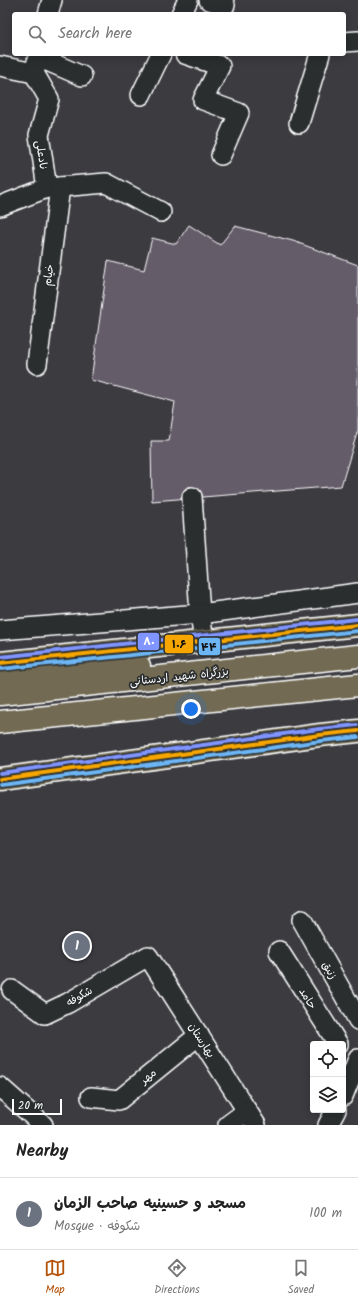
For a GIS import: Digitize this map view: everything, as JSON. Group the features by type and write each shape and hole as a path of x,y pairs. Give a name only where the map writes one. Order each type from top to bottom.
{"main road":[{"path":"0,663 358,625"},
{"path":"0,676 89,669 358,653"},
{"name":"بزرگراه شهید اردستانی","path":"0,694 358,656"},
{"path":"0,722 358,685"},
{"path":"0,730 88,713"},
{"path":"0,780 358,731"}],"street":[{"path":"49,12 52,0"},
{"path":"182,12 188,0"},
{"path":"346,42 358,41"},
{"path":"141,95 160,56"},
{"path":"191,56 220,66 203,100 239,113 221,155"},
{"path":"299,123 319,56"},
{"path":"0,66 37,61 82,76"},
{"name":"نادعلی","path":"37,61 49,99 39,135 54,187"},
{"path":"0,206 54,187 106,183 161,212"},
{"name":"خیام","path":"37,364 54,187"},
{"path":"192,497 200,614 204,642"},
{"path":"0,630 200,614 358,593"},
{"name":"زنبق","path":"302,920 358,1020"},
{"name":"حامد","path":"279,951 336,1041"},
{"name":"شکوفه","path":"12,990 45,1014 68,1003 148,956"},
{"name":"بهارستان","path":"148,956 252,1118"},
{"name":"مهر","path":"91,1096 119,1100 199,1035"},
{"path":"346,1062 358,1102"},
{"path":"0,1087 43,1125"},
{"path":"328,1125 334,1113"},
{"path":"228,1125 252,1118"}],"building":[{"path":"189,225 220,245 235,226 293,241 358,265 358,430 341,486 152,501 151,441 169,441 175,402 91,380 108,261 144,270 152,238 176,244"}],"transit line":[{"name":"۸۰","path":"0,657 357,619"},
{"name":"۱۰۶","path":"0,663 358,625"},
{"name":"۴۴","path":"1,669 358,631"},
{"name":"۸۰","path":"0,773 357,725"},
{"name":"۱۰۶","path":"0,779 358,731"},
{"name":"۴۴","path":"1,785 358,737"}],"place":[{"name":"مسجد و حسینیه صاحب الزمان","path":"77,946"}]}
